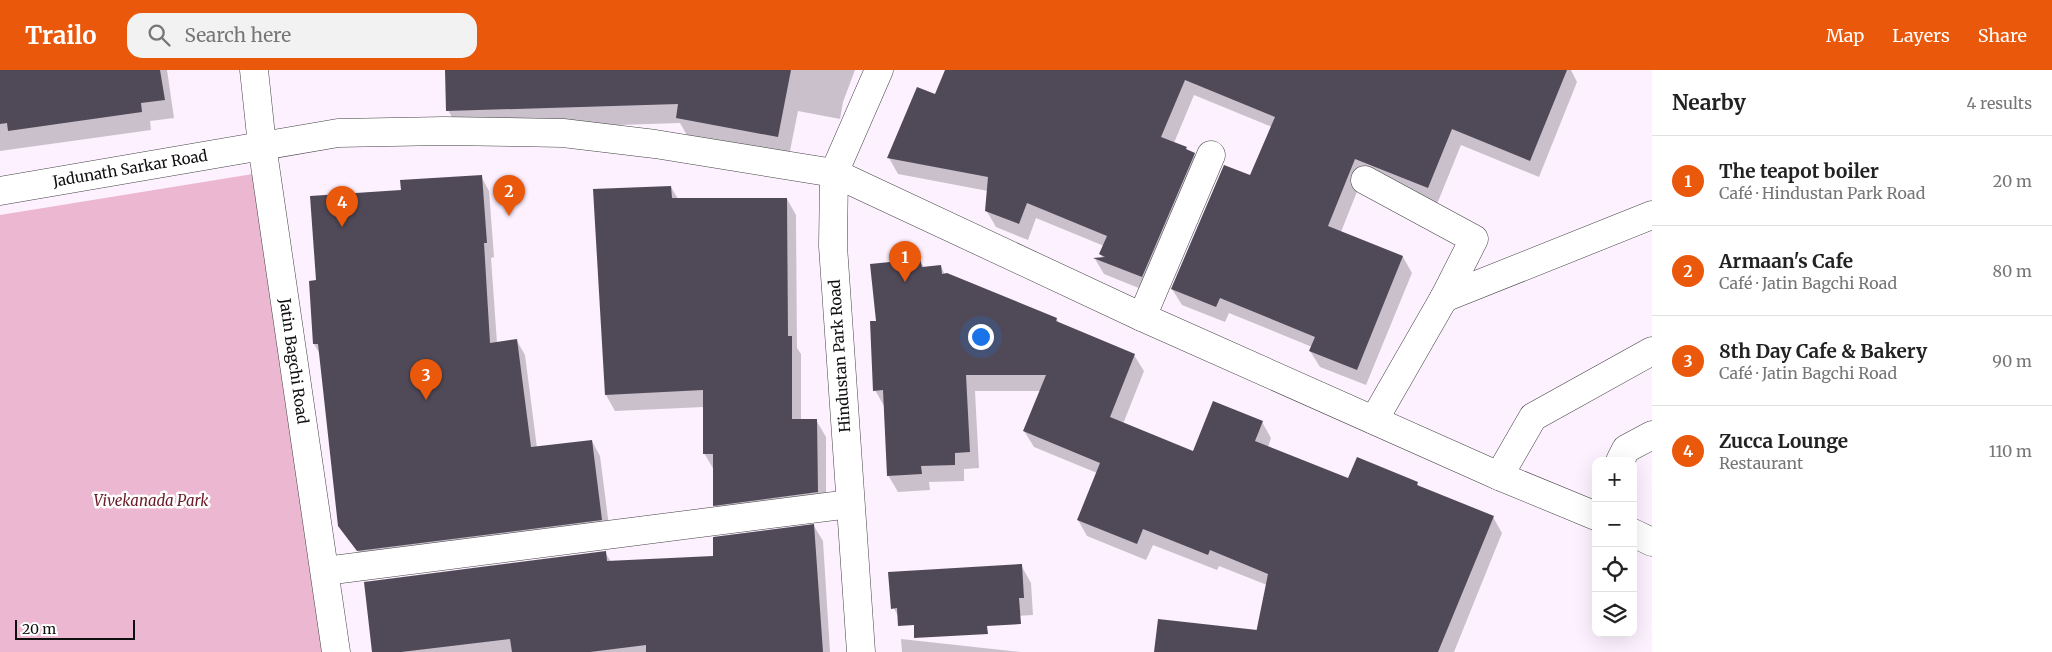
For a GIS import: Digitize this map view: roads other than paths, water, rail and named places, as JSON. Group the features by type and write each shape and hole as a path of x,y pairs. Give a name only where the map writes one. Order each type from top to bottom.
{"street":[{"name":"Jatin Bagchi Road","path":"254,70 262,145 336,652"},
{"name":"Hindustan Park Road","path":"861,652 833,246 834,172 879,70"},
{"name":"Jadunath Sarkar Road","path":"0,191 338,133 444,131 563,133 655,144 834,172 1142,317 1499,476 1592,514"},
{"path":"1142,317 1211,155"},
{"path":"1364,180 1474,239 1444,298 1374,420"},
{"path":"1444,298 1652,215"},
{"path":"1499,476 1533,417 1652,350"},
{"path":"1622,457 1626,448 1652,435"},
{"path":"325,571 850,504"},
{"path":"1637,535 1652,542"}],"place":[{"name":"Armaan's Cafe","path":"509,216"},
{"name":"Zucca Lounge","path":"342,227"},
{"name":"The teapot boiler","path":"905,282"},
{"name":"8th Day Cafe & Bakery","path":"426,400"}],"park label":[{"name":"Vivekanada Park","path":"151,501"}]}
